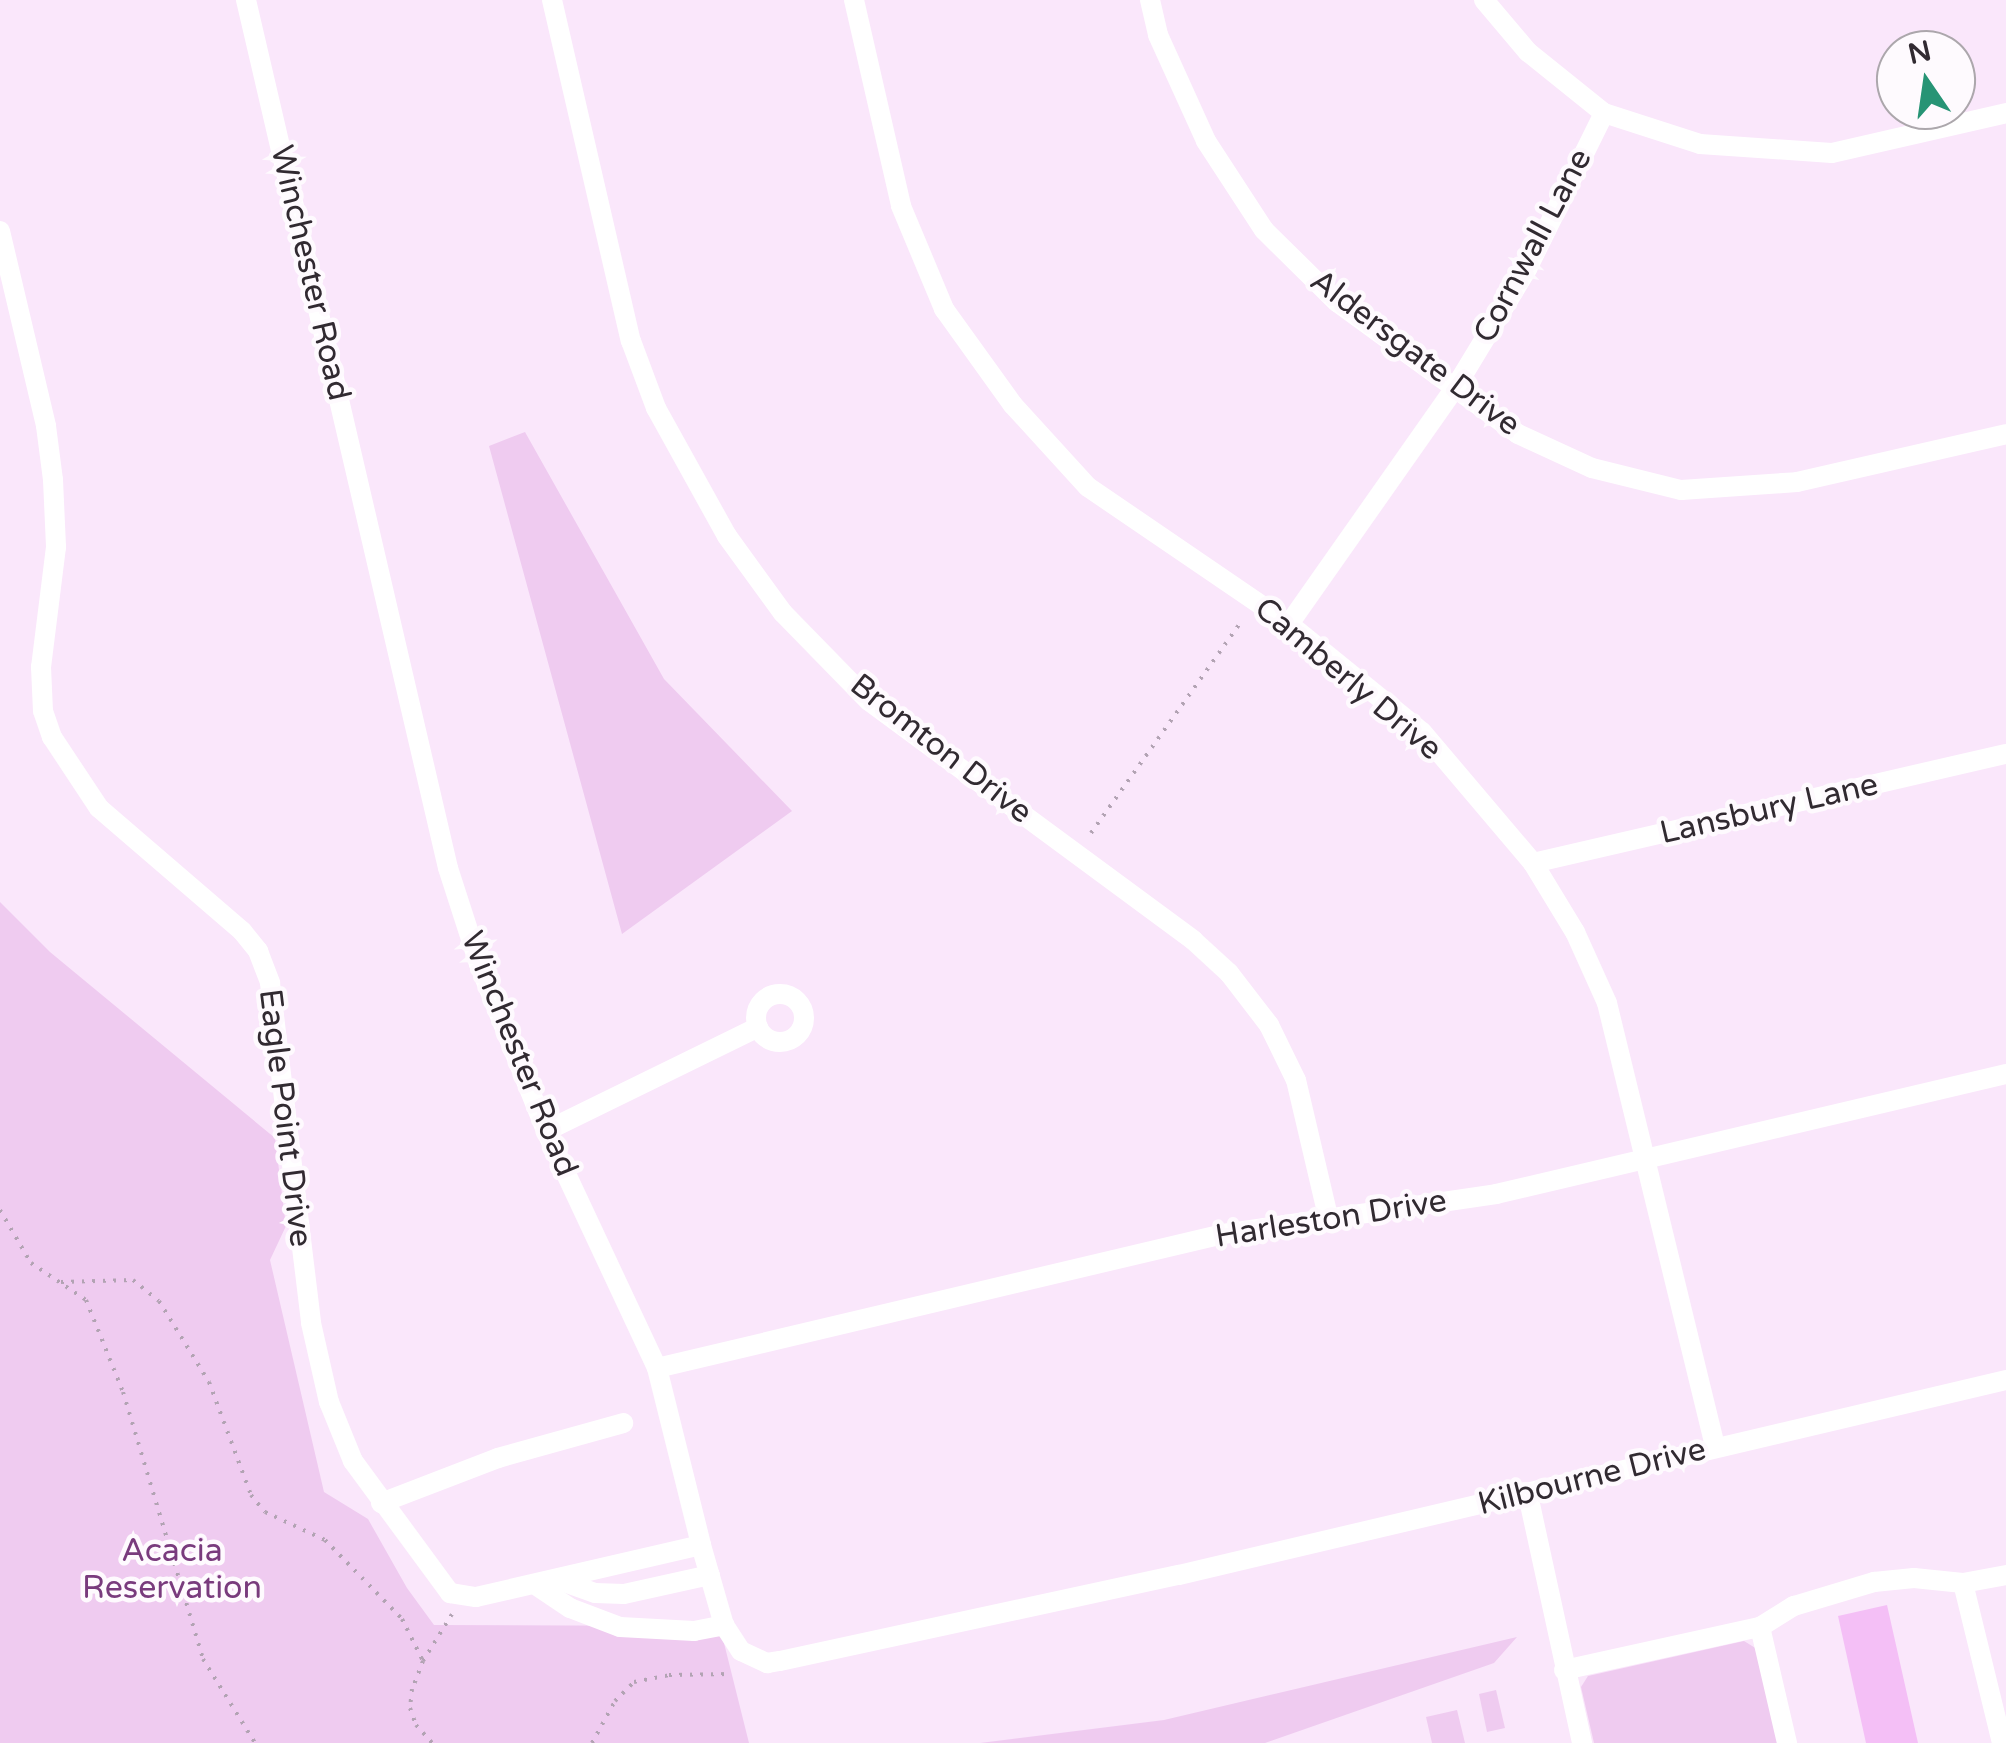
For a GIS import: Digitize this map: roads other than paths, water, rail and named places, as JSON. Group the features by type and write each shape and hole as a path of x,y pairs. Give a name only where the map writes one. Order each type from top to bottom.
{"street":[{"name":"Winchester Road","path":"246,0 448,868 479,964 546,1131 657,1368 724,1624 740,1651 768,1662 1178,1575"},
{"name":"Bromton Drive","path":"552,0 631,341 656,408 727,536 784,613 870,701 1193,940 1229,974 1269,1025 1296,1080 1328,1216"},
{"name":"Camberly Drive","path":"854,0 901,206 944,309 1012,405 1088,487 1289,624 1422,732 1533,863 1575,932 1607,1003 1648,1157 1714,1446"},
{"name":"Aldersgate Drive","path":"1150,0 1158,35 1206,141 1264,230 1337,302 1518,434 1592,468 1681,490 1797,482 2006,434"},
{"path":"1484,0 1528,52 1604,114 1700,144 1832,153 2006,112"},
{"name":"Cornwall Lane","path":"1289,624 1455,388 1527,269 1604,114"},
{"name":"Eagle Point Drive","path":"0,231 2,254 46,426 53,480 56,547 41,667 43,711 52,737 99,808 242,931 258,952 270,983 308,1298 325,1386 353,1461 450,1593 476,1597 534,1584"},
{"name":"Lansbury Lane","path":"1533,863 2006,754"},
{"path":"546,1131 758,1027"},
{"name":"Harleston Drive","path":"657,1368 1204,1238 1328,1216 1496,1194 2006,1074"},
{"name":"Kilbourne Drive","path":"1178,1575 2006,1380"},
{"path":"381,1503 498,1458 623,1423"},
{"path":"1528,1495 1582,1743"},
{"path":"534,1584 701,1546"},
{"path":"556,1579 595,1592 624,1594 710,1574"},
{"path":"1564,1670 1760,1627 1794,1606 1874,1582 1914,1578 1963,1584 2006,1574"},
{"path":"534,1584 570,1608 620,1627 694,1631 724,1624"},
{"path":"1963,1584 2002,1743"},
{"path":"1760,1627 1787,1743"}],"park label":[{"name":"Acacia Reservation","path":"172,1570"}]}
